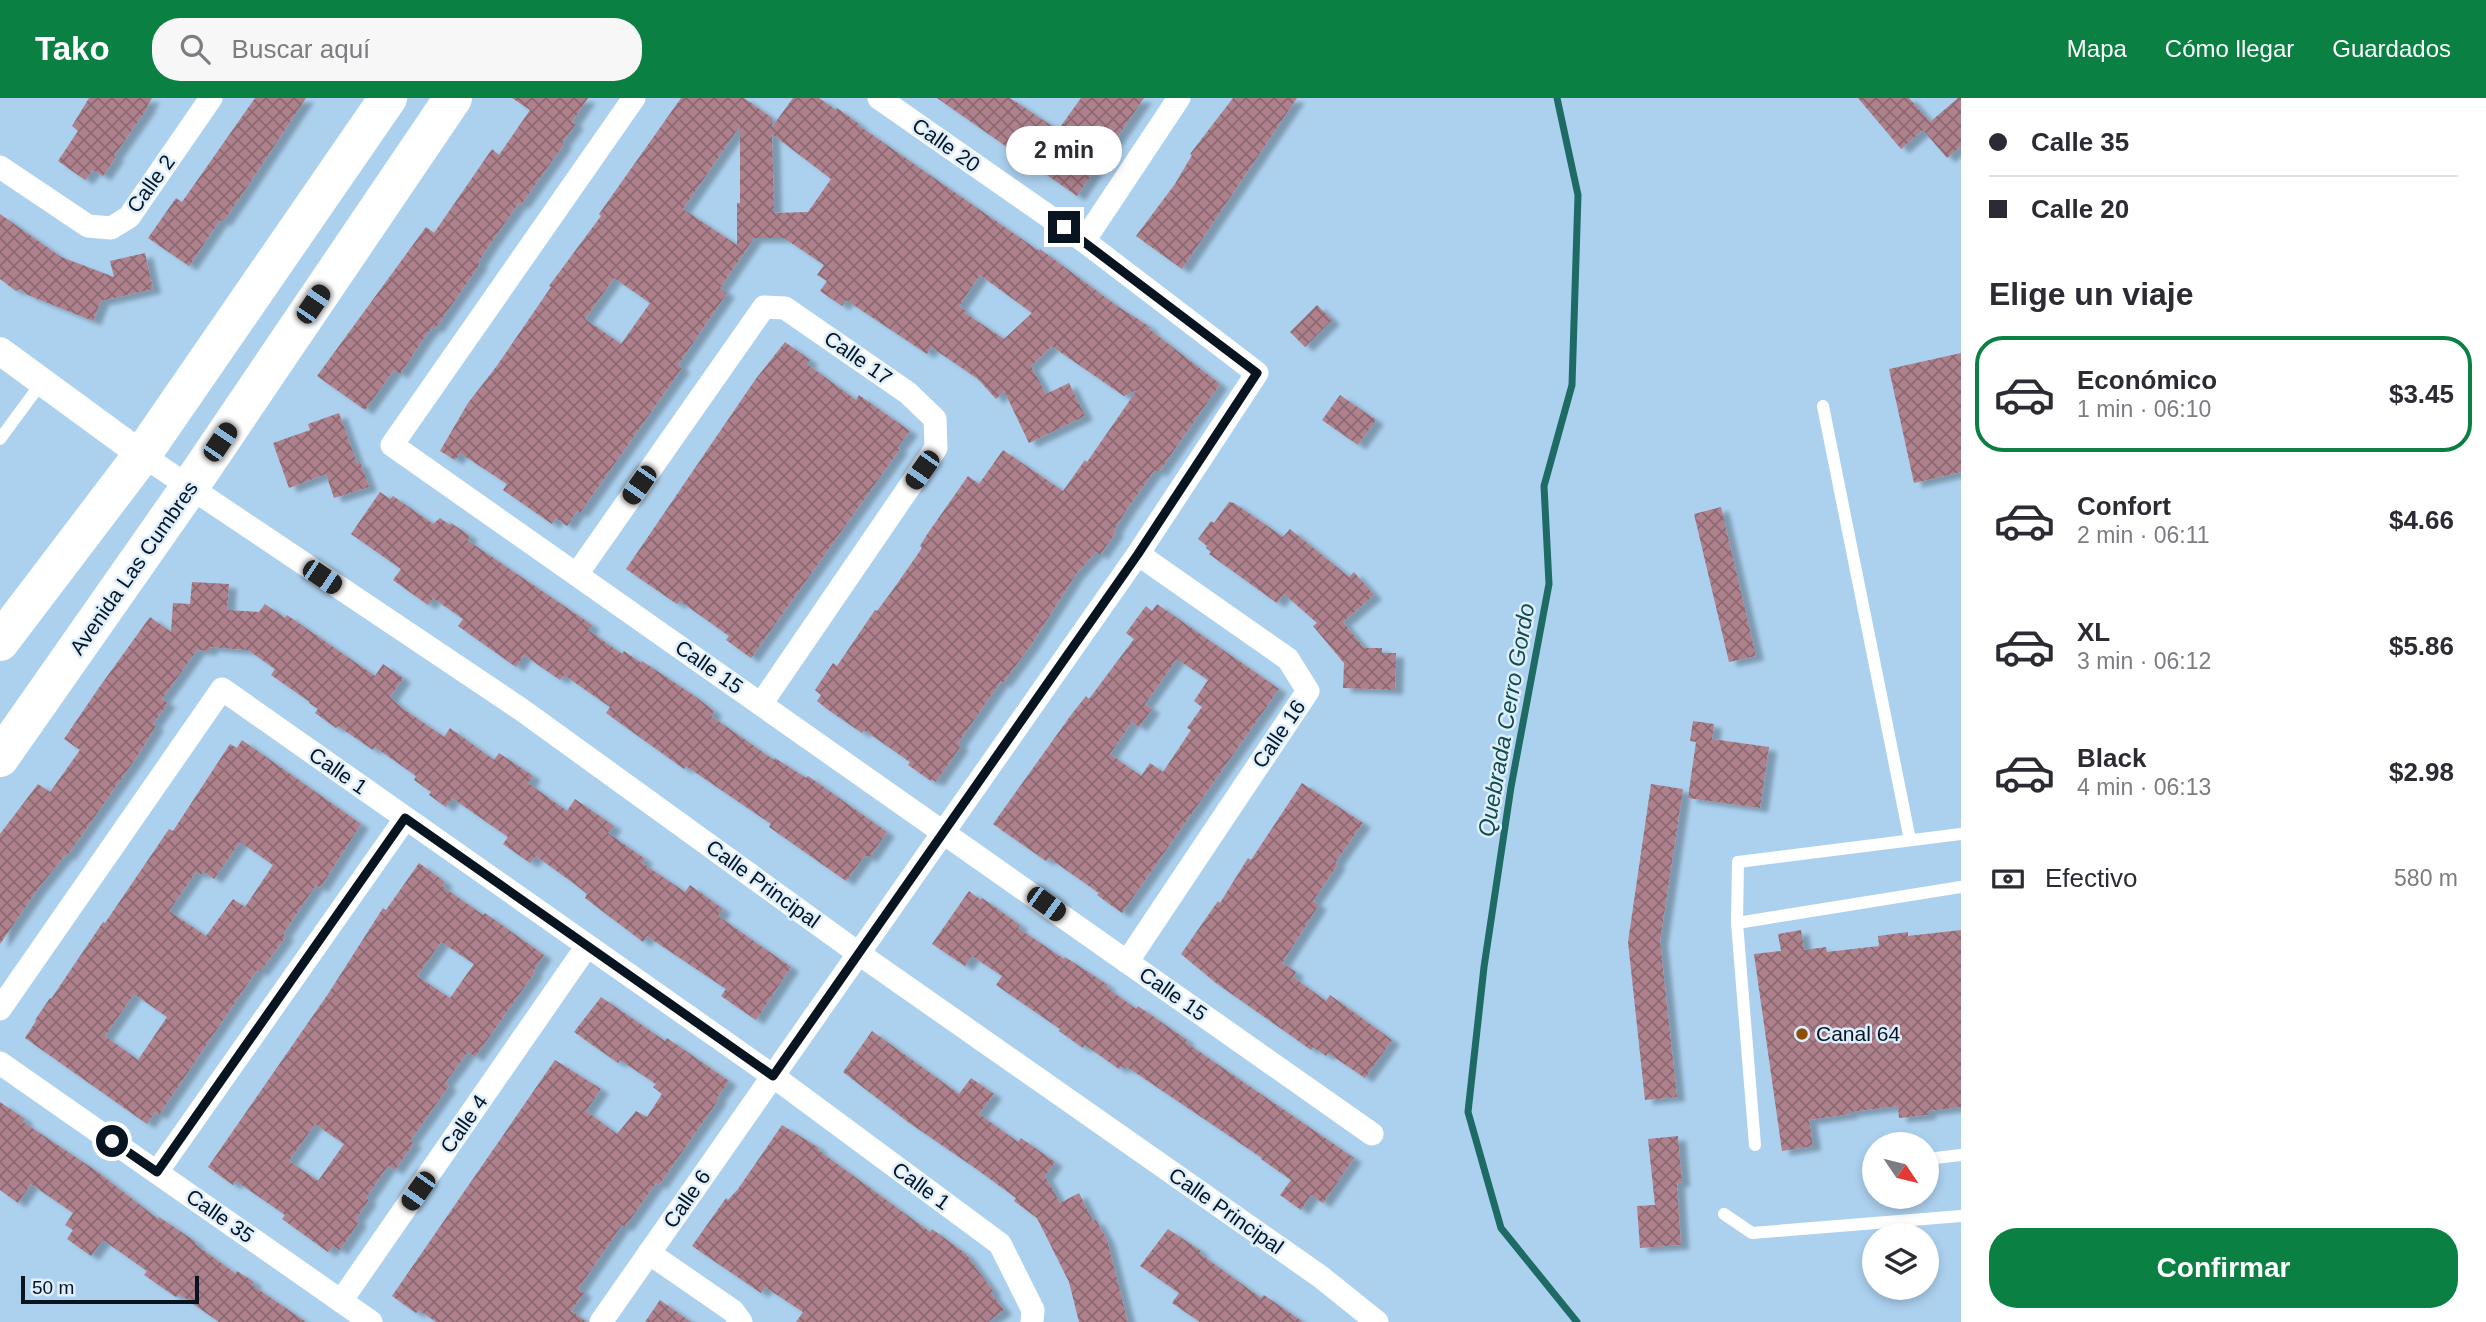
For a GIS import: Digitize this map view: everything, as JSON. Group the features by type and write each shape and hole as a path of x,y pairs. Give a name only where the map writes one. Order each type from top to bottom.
{"highway":[{"path":"0,642 142,455 388,98"},
{"name":"Avenida Las Cumbres","path":"0,758 189,488 453,98"}],"street":[{"name":"Calle 2","path":"0,167 88,226 111,228 129,217 211,98"},
{"name":"Calle 15","path":"634,98 391,445 1372,1134"},
{"name":"Calle 20","path":"858,953 1138,554 1257,373 904,105 879,98"},
{"path":"1084,241 1179,98"},
{"name":"Calle 17","path":"577,574 764,307 785,308 908,393 935,419 936,448 761,704"},
{"path":"0,351 142,455"},
{"name":"Calle Principal","path":"142,455 522,710 858,953 1321,1277 1362,1317"},
{"name":"Calle 16","path":"1127,961 1308,691 1288,659 1138,554"},
{"name":"Calle 1","path":"0,1009 222,689 773,1076 1000,1244 1033,1310 1032,1322"},
{"path":"157,1172 405,818"},
{"name":"Calle 4","path":"341,1301 587,946"},
{"path":"773,1076 858,953"},
{"name":"Calle 35","path":"0,1063 371,1322"},
{"name":"Calle 6","path":"601,1322 773,1076"},
{"path":"649,1253 733,1311 741,1322"}],"lane":[{"path":"0,439 42,382"},
{"path":"1823,406 1910,840"},
{"path":"1755,1145 1737,923 1738,862 1961,835"},
{"path":"1737,923 1961,887"},
{"path":"1939,1158 1961,1155"},
{"path":"1724,1214 1752,1233 1961,1216"}],"building":[{"path":"89,98 152,98 103,176 93,170 85,180 58,161 78,131 72,126"},
{"path":"255,98 306,98 223,222 220,220 189,266 148,238 176,198 182,202"},
{"path":"512,98 588,98 572,122 576,124 562,143 564,144 490,244 478,263 480,264 435,329 433,327 426,335 400,374 394,370 365,410 317,376 426,227 434,233 492,149 499,155 530,110"},
{"path":"681,98 744,98 772,118 772,127 793,98 819,98 1150,327 1149,329 1220,384 1159,472 1155,470 1127,509 1114,530 1116,532 1100,555 1096,552 1076,574 1031,645 1003,683 1001,681 958,743 961,746 936,782 908,765 910,762 864,730 862,733 827,709 817,701 821,695 815,690 833,663 837,666 875,610 877,611 892,591 968,476 979,484 1003,450 1063,491 1085,460 1087,462 1137,390 1124,396 1050,345 1031,366 1046,394 1069,383 1085,416 1029,443 1004,391 996,399 978,379 931,347 927,354 846,300 842,306 820,291 827,281 817,275 824,265 784,238 754,238 720,288 727,293 678,365 682,368 580,513 577,511 567,526 556,518 552,524 503,490 507,484 460,453 455,460 440,451 468,403 601,216 599,214","holes":["740,126 737,245 683,209","772,134 831,179 808,212 774,213","980,275 1032,313 1004,339 959,306","614,278 650,303 621,344 585,319"]},
{"path":"937,98 1010,98 1058,130 1081,98 1144,98 1077,196"},
{"path":"1233,98 1297,98 1182,269 1136,236 1175,184 1192,155 1190,154"},
{"path":"1858,98 1909,98 1930,122 1961,98 1961,146 1947,158 1923,130 1901,149"},
{"path":"0,214 61,257 114,277 110,261 145,253 153,289 101,301 93,321 28,295 20,289 16,291 0,279"},
{"path":"1317,305 1332,320 1305,347 1290,332"},
{"path":"785,342 810,360 807,364 856,400 859,395 910,431 897,448 900,449 751,658 726,640 729,636 680,601 677,604 626,569 755,380"},
{"path":"1961,353 1961,472 1914,483 1889,369"},
{"path":"1340,395 1376,420 1358,445 1322,420"},
{"path":"339,413 357,463 360,462 369,487 334,498 326,474 289,488 273,443 310,430 308,424"},
{"path":"380,492 390,499 393,496 433,524 440,518 450,525 451,523 470,536 467,540 592,625 588,630 622,654 624,651 641,663 642,661 696,697 714,711 711,716 774,760 775,758 806,778 808,776 887,832 869,858 865,855 846,881 769,827 771,824 686,766 684,769 606,713 610,707 564,675 560,680 524,655 516,667 458,626 463,619 433,598 428,605 393,580 401,569 351,534"},
{"path":"1229,502 1283,537 1290,529 1349,577 1354,572 1374,595 1343,622 1364,648 1382,648 1382,653 1396,653 1395,690 1343,688 1344,663 1313,626 1317,623 1284,594 1277,603 1209,554 1211,552 1207,546 1198,539"},
{"path":"1721,507 1756,656 1729,662 1694,514"},
{"path":"192,582 229,584 227,610 259,612 265,604 285,618 287,615 375,676 383,664 403,678 390,697 402,708 444,737 450,728 494,760 499,753 533,776 528,783 567,811 575,799 614,826 608,833 645,859 642,863 685,892 690,885 723,909 718,916 791,967 756,1020 721,996 726,989 647,936 643,942 585,898 587,894 576,885 536,856 530,863 503,844 508,837 452,798 446,807 414,780 416,776 375,747 373,750 315,713 318,709 271,675 275,669 248,650 210,647 209,651 197,650 162,699 168,703 153,724 156,726 138,755 67,856 65,855 37,890 0,944 0,834 38,784 50,792 80,750 64,739 150,617 171,632 173,603 190,604"},
{"path":"1157,604 1279,689 1122,913 1097,895 1099,893 1049,858 1046,861 993,824 1071,715 1086,696 1089,699 1134,639 1126,633 1146,606 1152,611","holes":["1177,659 1208,680 1194,701 1202,707 1187,728 1191,730 1163,772 1150,763 1141,776 1110,754 1132,722 1139,727 1152,709 1145,704"]},
{"path":"1693,721 1714,724 1712,739 1769,747 1760,808 1688,798 1696,742 1690,741"},
{"path":"242,740 361,824 320,888 316,885 283,934 286,936 260,972 257,970 159,1115 155,1112 147,1124 25,1038 50,998 169,829 173,831 230,744 237,748","holes":["240,842 273,865 245,907 233,899 206,936 169,911 196,872 201,875 203,871 214,879","134,994 167,1017 138,1060 105,1036"]},
{"path":"1302,783 1363,823 1313,901 1319,905 1282,963 1296,972 1293,977 1326,1001 1330,995 1392,1040 1365,1078 1328,1053 1326,1056 1313,1047 1311,1050 1216,983 1181,954 1218,901 1220,903 1248,858 1251,860"},
{"path":"1651,784 1683,789 1660,941 1677,1097 1645,1100 1628,942"},
{"path":"419,863 445,882 442,886 544,955 475,1057 468,1052 445,1083 449,1086 410,1141 414,1143 395,1170 388,1166 366,1198 369,1200 356,1219 359,1222 340,1250 333,1246 328,1252 282,1219 285,1215 236,1181 233,1185 208,1167 328,994 383,908 386,910","holes":["441,942 474,964 450,998 417,976","315,1124 344,1144 318,1181 289,1161"]},
{"path":"969,891 1020,925 1018,928 1108,985 1106,987 1136,1009 1138,1006 1187,1040 1185,1042 1354,1158 1323,1203 1311,1195 1301,1210 1280,1195 1291,1180 1262,1158 1127,1067 1126,1069 1121,1066 1119,1069 1085,1045 1083,1048 996,985 1002,976 972,956 965,966 932,944"},
{"path":"1801,930 1804,950 1826,947 1827,952 1879,946 1878,936 1908,932 1908,936 1961,930 1961,1107 1928,1111 1928,1115 1899,1118 1898,1106 1809,1120 1813,1146 1782,1151 1754,954 1781,951 1778,934"},
{"path":"601,997 729,1081 717,1098 719,1099 659,1185 656,1183 625,1227 622,1225 578,1289 584,1293 571,1311 587,1322 436,1322 419,1310 416,1313 392,1296 555,1060 601,1089 586,1111 617,1134 636,1111 647,1117 662,1094 653,1087 656,1084 620,1060 618,1063 574,1032"},
{"path":"872,1031 959,1094 971,1078 994,1094 979,1114 1018,1142 1021,1138 1055,1162 1045,1176 1060,1203 1079,1193 1093,1221 1096,1220 1107,1240 1128,1322 1079,1322 1069,1282 1037,1218 1014,1201 1016,1198 908,1122 843,1072"},
{"path":"0,1102 25,1119 23,1122 95,1170 158,1219 159,1217 196,1242 195,1244 236,1274 237,1271 254,1282 252,1285 306,1322 219,1322 179,1294 176,1297 144,1275 147,1271 103,1240 91,1256 67,1239 73,1230 65,1225 73,1213 31,1184 18,1203 0,1190"},
{"path":"782,1125 819,1148 818,1150 930,1232 932,1229 966,1254 1004,1310 988,1322 796,1322 803,1312 765,1287 761,1293 692,1246 726,1198 728,1200 738,1189"},
{"path":"1678,1136 1682,1182 1677,1183 1681,1245 1640,1248 1637,1206 1655,1205 1648,1139"},
{"path":"1168,1229 1261,1298 1264,1295 1303,1322 1200,1322 1172,1303 1179,1293 1140,1266"},
{"path":"660,1300 691,1322 645,1322"}],"waterway":[{"name":"Quebrada Cerro Gordo","path":"1557,98 1578,195 1572,385 1544,486 1549,584 1511,787 1484,967 1468,1112 1501,1228 1577,1322"}],"place":[{"name":"Canal 64","path":"1802,1034"}],"route":[{"path":"112,1141 157,1172 405,818 773,1076 1138,554 1257,373 1064,227"}]}
